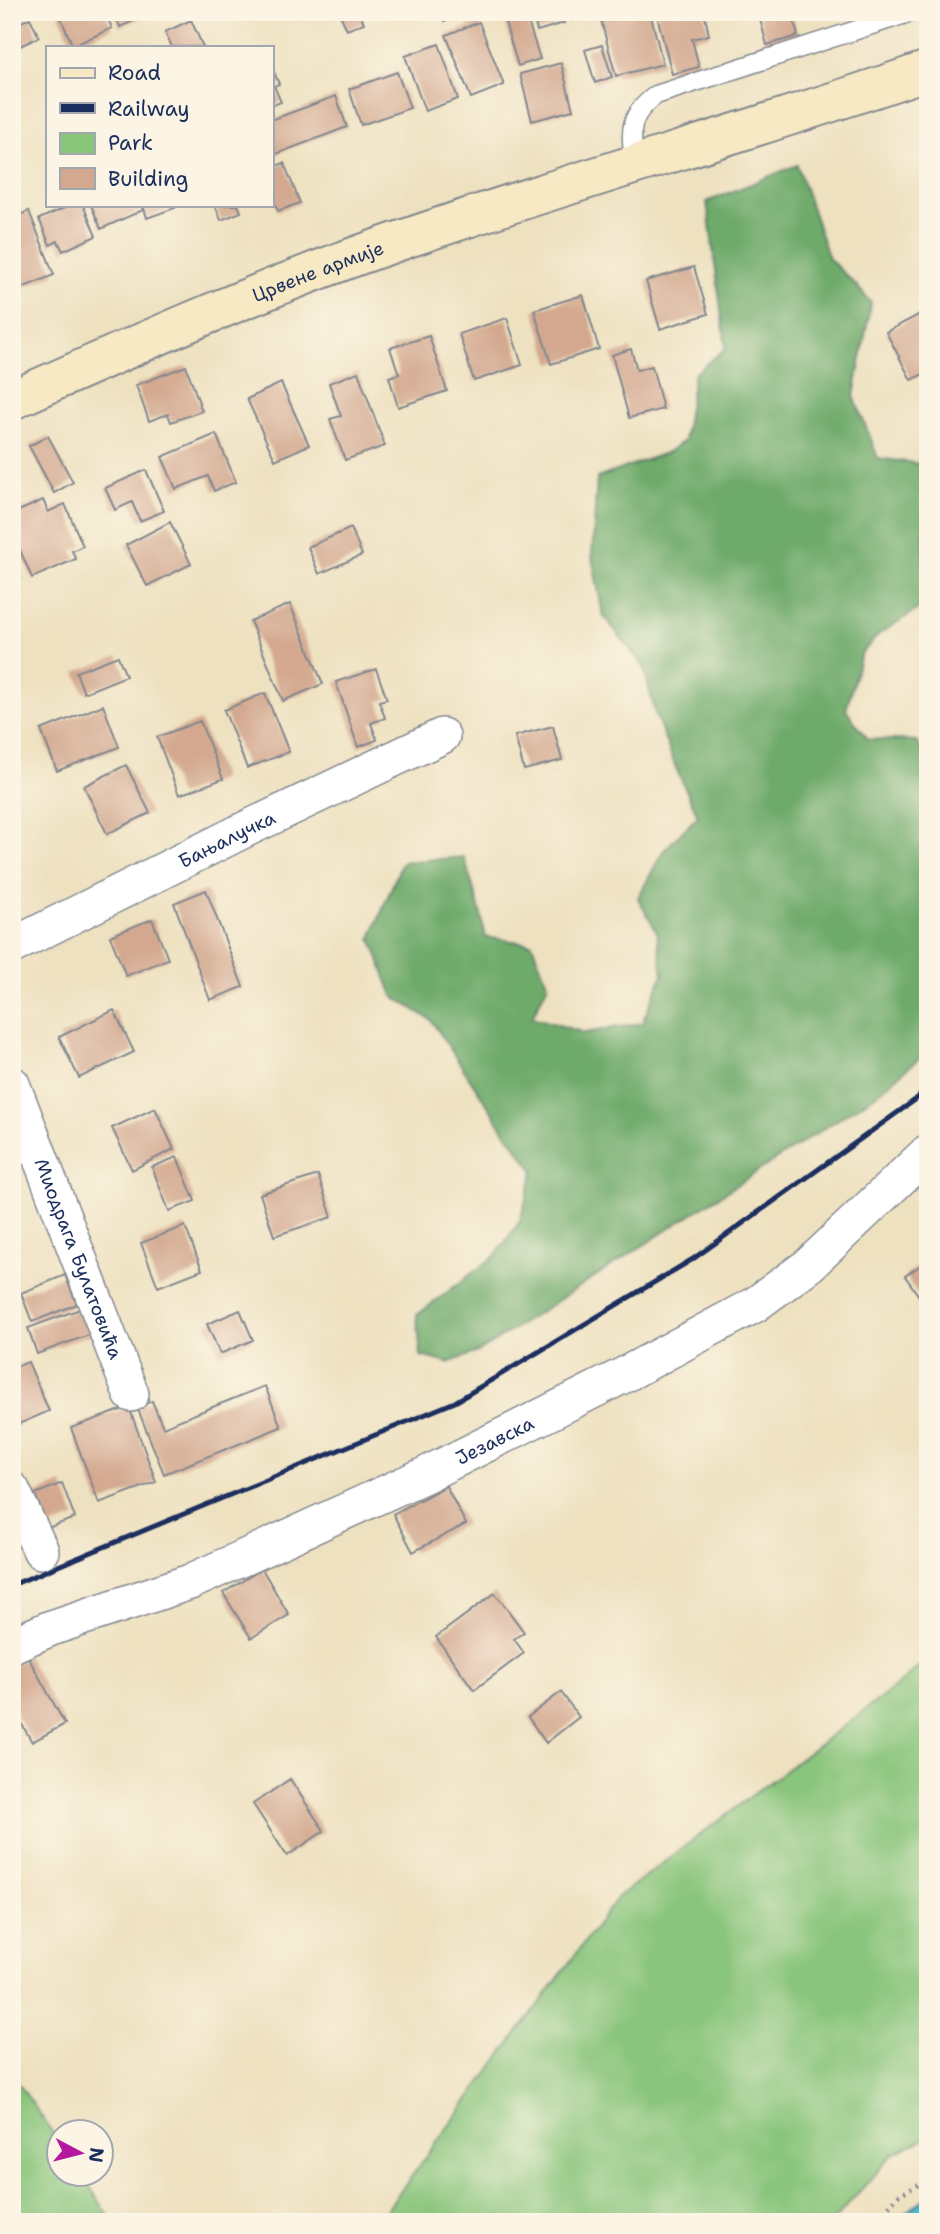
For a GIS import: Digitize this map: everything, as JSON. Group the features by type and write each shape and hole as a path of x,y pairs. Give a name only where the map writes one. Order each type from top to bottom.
{"main road":[{"name":"Црвене армије","path":"12,400 271,287 399,241 634,163 772,123 928,70"}],"street":[{"name":"Бањалучка","path":"12,946 246,829 442,736"},
{"name":"Миодрага Булатовића","path":"12,1084 131,1394"},
{"name":"Језавска","path":"12,1645 51,1628 190,1582 295,1536 425,1475 662,1355 756,1304 808,1265 842,1236 928,1152"},
{"path":"12,1490 41,1551"}],"lane":[{"path":"634,163 631,131 639,108 656,95 912,12"}],"path":[{"path":"875,2222 899,2195 928,2180"}],"green space":[{"path":"797,165 829,259 871,303 854,396 878,458 928,465 924,566 928,581 928,603 879,634 861,654 846,710 868,739 916,741 928,760 928,1051 877,1094 480,1351 448,1363 421,1356 417,1315 495,1256 520,1221 534,1171 431,1020 393,996 371,938 402,862 464,857 485,937 532,944 548,985 532,1017 585,1033 642,1023 663,974 657,932 638,898 663,851 698,816 655,713 644,667 603,615 592,557 597,478 668,452 684,441 694,374 726,348 707,202"},
{"path":"928,1658 928,2137 893,2154 832,2222 378,2222 618,1897 898,1685"},
{"path":"12,2074 46,2123 46,2188 91,2188 113,2222 12,2222"}],"water":[{"path":"928,2196 928,2222 893,2222"}],"building":[{"path":"58,12 105,12 112,28 73,46"},
{"path":"114,12 154,12 120,27"},
{"path":"339,12 359,12 364,23 347,30"},
{"path":"442,12 469,12 469,13 445,21"},
{"path":"525,12 540,59 518,66 503,16"},
{"path":"532,12 560,12 564,23 537,31"},
{"path":"570,12 650,12 663,64 616,76 599,13 572,21"},
{"path":"656,12 704,12 709,35 692,39 699,67 672,74"},
{"path":"758,12 792,12 798,36 767,45"},
{"path":"30,18 39,37 12,50 12,26"},
{"path":"191,20 203,46 172,46 165,32"},
{"path":"479,22 504,85 471,98 446,35"},
{"path":"439,44 458,99 425,111 405,56"},
{"path":"602,45 612,77 595,83 585,50"},
{"path":"561,63 573,110 532,121 520,74"},
{"path":"273,70 279,84 274,86 281,102 273,105"},
{"path":"397,72 410,108 361,125 349,89"},
{"path":"336,96 347,127 273,155 273,119"},
{"path":"284,163 300,203 278,211 273,198 273,167"},
{"path":"83,206 96,236 63,251 58,241 50,245 39,219 67,207"},
{"path":"91,206 141,206 143,210 101,229"},
{"path":"143,206 174,206 175,208 147,218"},
{"path":"215,206 238,206 241,212 221,220"},
{"path":"29,211 54,275 12,292 12,218"},
{"path":"694,267 708,314 660,329 646,281"},
{"path":"583,295 599,349 551,364 534,310"},
{"path":"922,313 928,324 928,372 911,380 886,332"},
{"path":"507,318 522,365 474,381 459,334"},
{"path":"429,336 447,391 398,407 389,377 399,374 390,348"},
{"path":"631,349 637,370 652,366 663,409 629,418 612,355"},
{"path":"186,366 202,411 171,422 168,414 149,421 136,385"},
{"path":"358,372 385,446 345,460 330,419 341,416 329,383"},
{"path":"281,383 309,445 275,460 247,399"},
{"path":"216,434 236,482 214,491 208,476 176,489 162,457"},
{"path":"48,436 73,482 54,493 29,446"},
{"path":"146,470 164,511 140,521 132,502 115,510 105,488"},
{"path":"43,500 48,512 65,504 83,546 72,551 76,559 32,578 12,532 12,514"},
{"path":"170,522 191,564 147,586 126,545"},
{"path":"351,528 362,555 319,574 308,547"},
{"path":"12,557 21,577 12,581"},
{"path":"290,604 323,684 283,701 250,621"},
{"path":"118,656 126,676 84,693 76,672"},
{"path":"376,669 387,699 379,701 385,718 371,723 377,740 358,747 336,682"},
{"path":"265,693 289,752 247,768 224,710"},
{"path":"103,705 119,747 57,771 41,730"},
{"path":"200,721 223,779 179,795 157,737"},
{"path":"553,726 562,760 524,770 515,736"},
{"path":"126,765 150,813 107,834 84,786"},
{"path":"206,890 243,987 210,1000 174,903"},
{"path":"152,919 168,959 126,976 110,936"},
{"path":"114,1010 134,1052 79,1078 59,1037"},
{"path":"155,1108 174,1149 132,1170 112,1128"},
{"path":"177,1157 195,1201 169,1211 152,1167"},
{"path":"318,1175 332,1217 274,1236 260,1194"},
{"path":"185,1226 202,1270 158,1287 141,1243"},
{"path":"925,1262 928,1266 928,1309 905,1276"},
{"path":"65,1275 77,1304 32,1322 21,1293"},
{"path":"88,1306 97,1332 37,1354 28,1328"},
{"path":"240,1310 253,1340 220,1354 207,1324"},
{"path":"28,1362 49,1411 12,1427 12,1368"},
{"path":"265,1386 281,1427 164,1474 137,1407 152,1401 163,1427"},
{"path":"129,1407 156,1482 99,1503 71,1428"},
{"path":"62,1483 75,1518 48,1528 35,1494"},
{"path":"446,1486 466,1524 413,1552 393,1514"},
{"path":"262,1569 289,1615 251,1638 223,1593"},
{"path":"495,1593 524,1632 514,1639 524,1653 474,1690 436,1637"},
{"path":"28,1657 65,1724 32,1742 12,1707 12,1666"},
{"path":"561,1692 579,1717 546,1743 528,1717"},
{"path":"290,1779 324,1831 287,1856 253,1804"}],"railway":[{"path":"12,1585 455,1402 693,1259 928,1088"}]}
